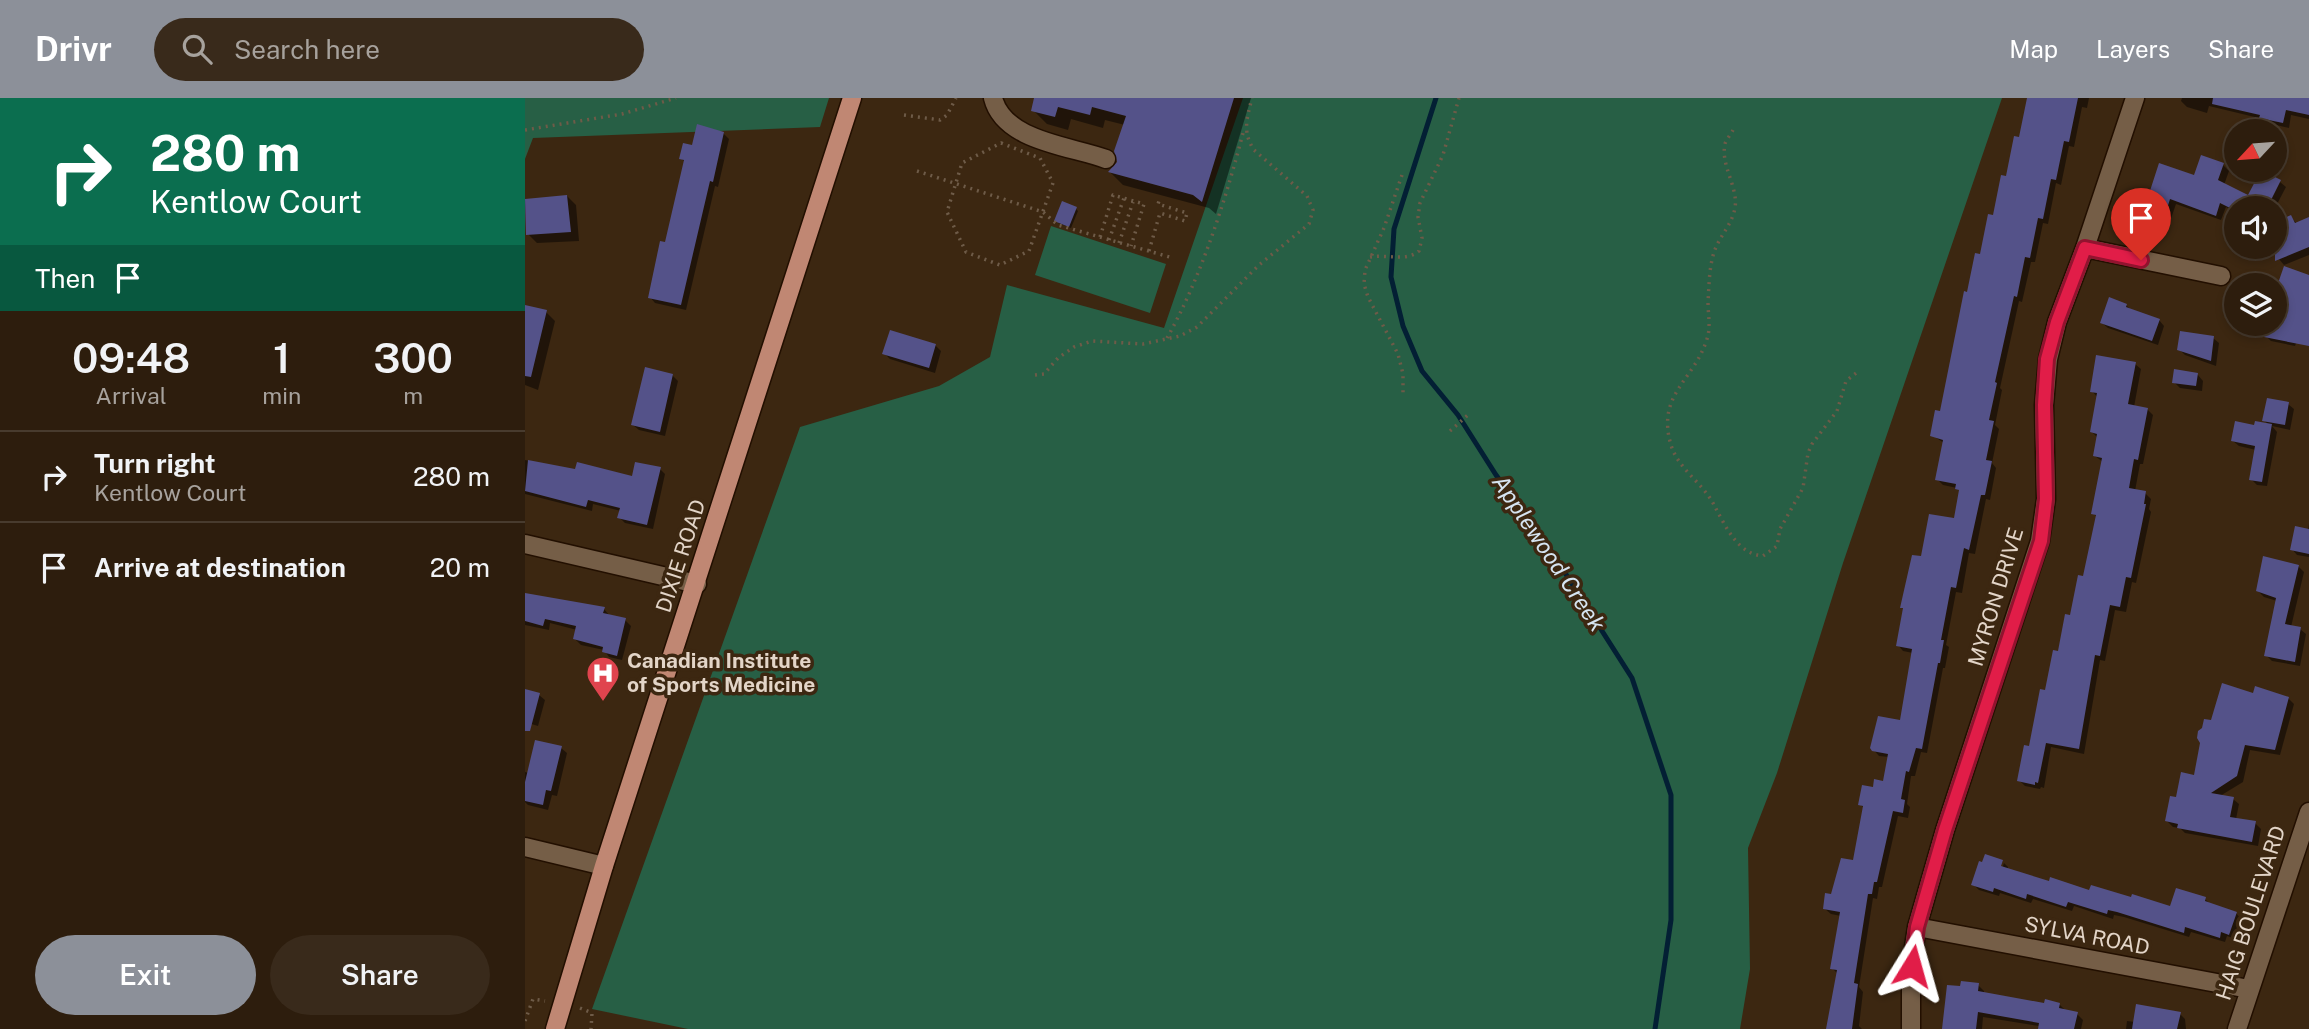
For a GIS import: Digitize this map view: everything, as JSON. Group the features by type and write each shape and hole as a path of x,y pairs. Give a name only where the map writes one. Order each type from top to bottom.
{"main road":[{"name":"DIXIE ROAD","path":"555,1029 604,866 852,98"}],"street":[{"path":"993,98 995,106 1010,123 1043,142 1106,159"},
{"name":"MYRON DRIVE","path":"1911,1029 1912,966 1917,927 1945,830 2041,541 2046,499 2044,405 2047,359 2057,322 2085,248 2135,98"},
{"path":"2085,248 2221,276"},
{"path":"525,544 697,584"},
{"name":"HAIG BOULEVARD","path":"2237,1029 2309,812"},
{"path":"525,847 604,866"},
{"name":"SYLVA ROAD","path":"1917,927 2249,989"}],"path":[{"path":"525,130 622,114 676,98"},
{"path":"904,114 940,120 947,115 956,98"},
{"path":"1167,339 1184,309 1193,284 1235,163 1252,98"},
{"path":"1370,257 1410,257 1419,251 1420,203 1443,155 1459,98"},
{"path":"1035,375 1044,374 1058,358 1074,347 1093,341 1143,344 1180,336 1198,327 1259,265 1309,224 1313,210 1307,196 1254,150 1245,124"},
{"path":"1733,131 1725,144 1725,158 1736,202 1729,223 1717,241 1712,261 1708,337 1703,351 1672,398 1667,411 1667,425 1675,456 1710,497 1733,537 1754,555 1763,556 1777,546 1780,529 1803,488 1808,453 1812,444 1837,411 1846,381 1856,373"},
{"path":"1001,143 1041,158 1053,183 1029,251 1000,265 966,252 947,212 956,184 962,163 1001,143"},
{"path":"917,171 1043,212 1058,225 1173,258"},
{"path":"1402,175 1384,228 1365,270 1364,284 1398,354 1403,374 1403,395"},
{"path":"1100,237 1113,195 1124,198 1144,204 1131,246"},
{"path":"1109,240 1124,198"},
{"path":"1149,251 1160,213 1185,221 1187,213 1158,204 1160,198"},
{"path":"1119,243 1133,201"},
{"path":"1450,431 1469,414"},
{"path":"525,1021 533,999 563,1002 592,1013 591,1029"}],"green space":[{"path":"525,98 829,98 820,127 533,138 525,159"},
{"path":"1243,98 2002,98 1843,563 1777,773 1748,848 1750,969 1740,1029 688,1029 592,1009 800,427 939,386 990,357 1007,285 1164,328"},
{"path":"1051,226 1166,264 1150,313 1035,275"}],"building":[{"path":"1034,98 1234,98 1202,202 1193,195 1108,172 1117,162 1114,151 1126,116 1092,107 1090,115 1058,107 1055,117 1031,111"},
{"path":"2027,98 2078,98 2069,142 2064,141 2056,180 2051,179 2043,219 2038,218 2030,258 2025,257 2017,297 2014,296 1989,420 1994,421 1986,460 1992,461 1985,495 1981,495 1969,550 1964,548 1956,588 1951,587 1941,640 1944,640 1940,663 1922,749 1916,748 1909,772 1906,771 1901,799 1905,800 1903,813 1893,811 1877,882 1874,882 1872,894 1868,894 1854,983 1858,984 1852,1029 1826,1029 1837,970 1830,969 1840,912 1823,909 1825,893 1831,894 1841,858 1853,860 1863,806 1858,805 1862,785 1873,787 1874,779 1883,781 1888,754 1872,751 1870,748 1878,716 1900,720 1912,649 1896,646 1903,608 1900,608 1912,555 1921,556 1929,514 1954,518 1959,490 1955,489 1956,484 1935,480 1943,440 1930,436 1935,410 1940,411 1964,291 1967,292 1975,253 1980,254 1988,214 1993,215 2001,175 2006,176 2014,136 2019,137"},
{"path":"2213,98 2309,98 2309,115 2286,110 2284,119 2264,119 2259,118 2260,115 2212,104"},
{"path":"697,124 724,132 681,305 648,298 660,241 665,242 684,160 679,159 683,143 692,145"},
{"path":"2201,155 2224,163 2218,180 2248,195 2255,182 2280,182 2273,196 2224,196 2224,205 2220,203 2216,216 2170,199 2163,222 2137,214 2143,196 2148,197 2159,163 2194,175"},
{"path":"567,195 571,232 526,235 525,199"},
{"path":"1062,201 1077,207 1069,227 1054,221"},
{"path":"2291,215 2295,223 2309,217 2309,247 2287,256 2287,217"},
{"path":"2284,266 2309,275 2309,346 2264,337 2287,336 2287,273 2282,273"},
{"path":"2109,297 2127,304 2126,307 2160,319 2152,341 2100,323"},
{"path":"525,305 547,310 531,377 525,376"},
{"path":"890,330 936,344 929,368 882,354"},
{"path":"2180,331 2214,336 2211,361 2177,350"},
{"path":"2096,355 2136,362 2128,404 2148,408 2138,460 2134,459 2129,488 2146,491 2146,504 2131,578 2126,577 2120,607 2110,605 2100,656 2095,655 2079,749 2046,743 2038,783 2035,782 2035,785 2017,781 2024,745 2029,746 2040,689 2045,690 2053,650 2058,651 2065,614 2070,615 2078,575 2083,576 2096,515 2091,514 2102,458 2093,456 2097,434 2090,432 2097,393 2090,392"},
{"path":"645,367 673,374 660,432 631,425"},
{"path":"2174,369 2198,373 2196,386 2172,383"},
{"path":"2267,398 2289,402 2285,425 2262,421"},
{"path":"2235,421 2254,425 2255,421 2272,424 2262,482 2249,480 2255,446 2231,441"},
{"path":"528,460 575,469 577,462 632,476 635,462 661,467 647,525 617,518 620,508 588,500 586,507 525,491"},
{"path":"2295,526 2309,529 2309,554 2290,550"},
{"path":"2263,556 2299,565 2285,624 2301,627 2295,662 2264,656 2276,598 2256,591"},
{"path":"525,593 605,607 603,613 626,618 617,656 602,652 603,647 573,639 576,626 545,619 543,626 525,621"},
{"path":"2222,683 2253,693 2255,686 2289,697 2275,750 2245,745 2237,776 2211,793 2234,797 2230,817 2256,821 2252,842 2177,828 2178,824 2165,821 2170,796 2176,797 2181,772 2194,775 2200,743 2197,738 2198,731 2202,728 2204,719 2211,720"},
{"path":"525,689 540,693 530,731 525,731"},
{"path":"535,740 562,746 551,791 546,790 543,805 525,801 525,782"},
{"path":"1985,854 2003,860 2001,866 2049,881 2050,877 2089,890 2091,885 2170,906 2176,888 2206,897 2205,901 2237,912 2229,935 2221,932 2220,938 2185,927 2184,933 2108,910 2107,914 2068,902 2066,907 2027,894 2026,899 1994,888 1993,892 1971,885 1979,861 1982,862"},
{"path":"1961,981 1979,983 1978,991 2044,1003 2045,999 2060,1003 2059,1008 2078,1012 2074,1029 2038,1029 2039,1023 1978,1012 1976,1029 1942,1029 1947,985 1960,986"},
{"path":"2136,1004 2181,1012 2177,1029 2132,1029"}],"waterway":[{"name":"Applewood Creek","path":"1436,98 1394,229 1391,277 1403,326 1422,371 1458,415 1496,475 1546,543 1632,678 1671,795 1671,920 1655,1029"}],"place":[{"name":"Canadian Institute of Sports Medicine","path":"603,703"}],"route":[{"path":"1912,966 1917,927 1945,830 2041,541 2046,499 2044,405 2047,359 2057,322 2085,248 2141,260"}]}
